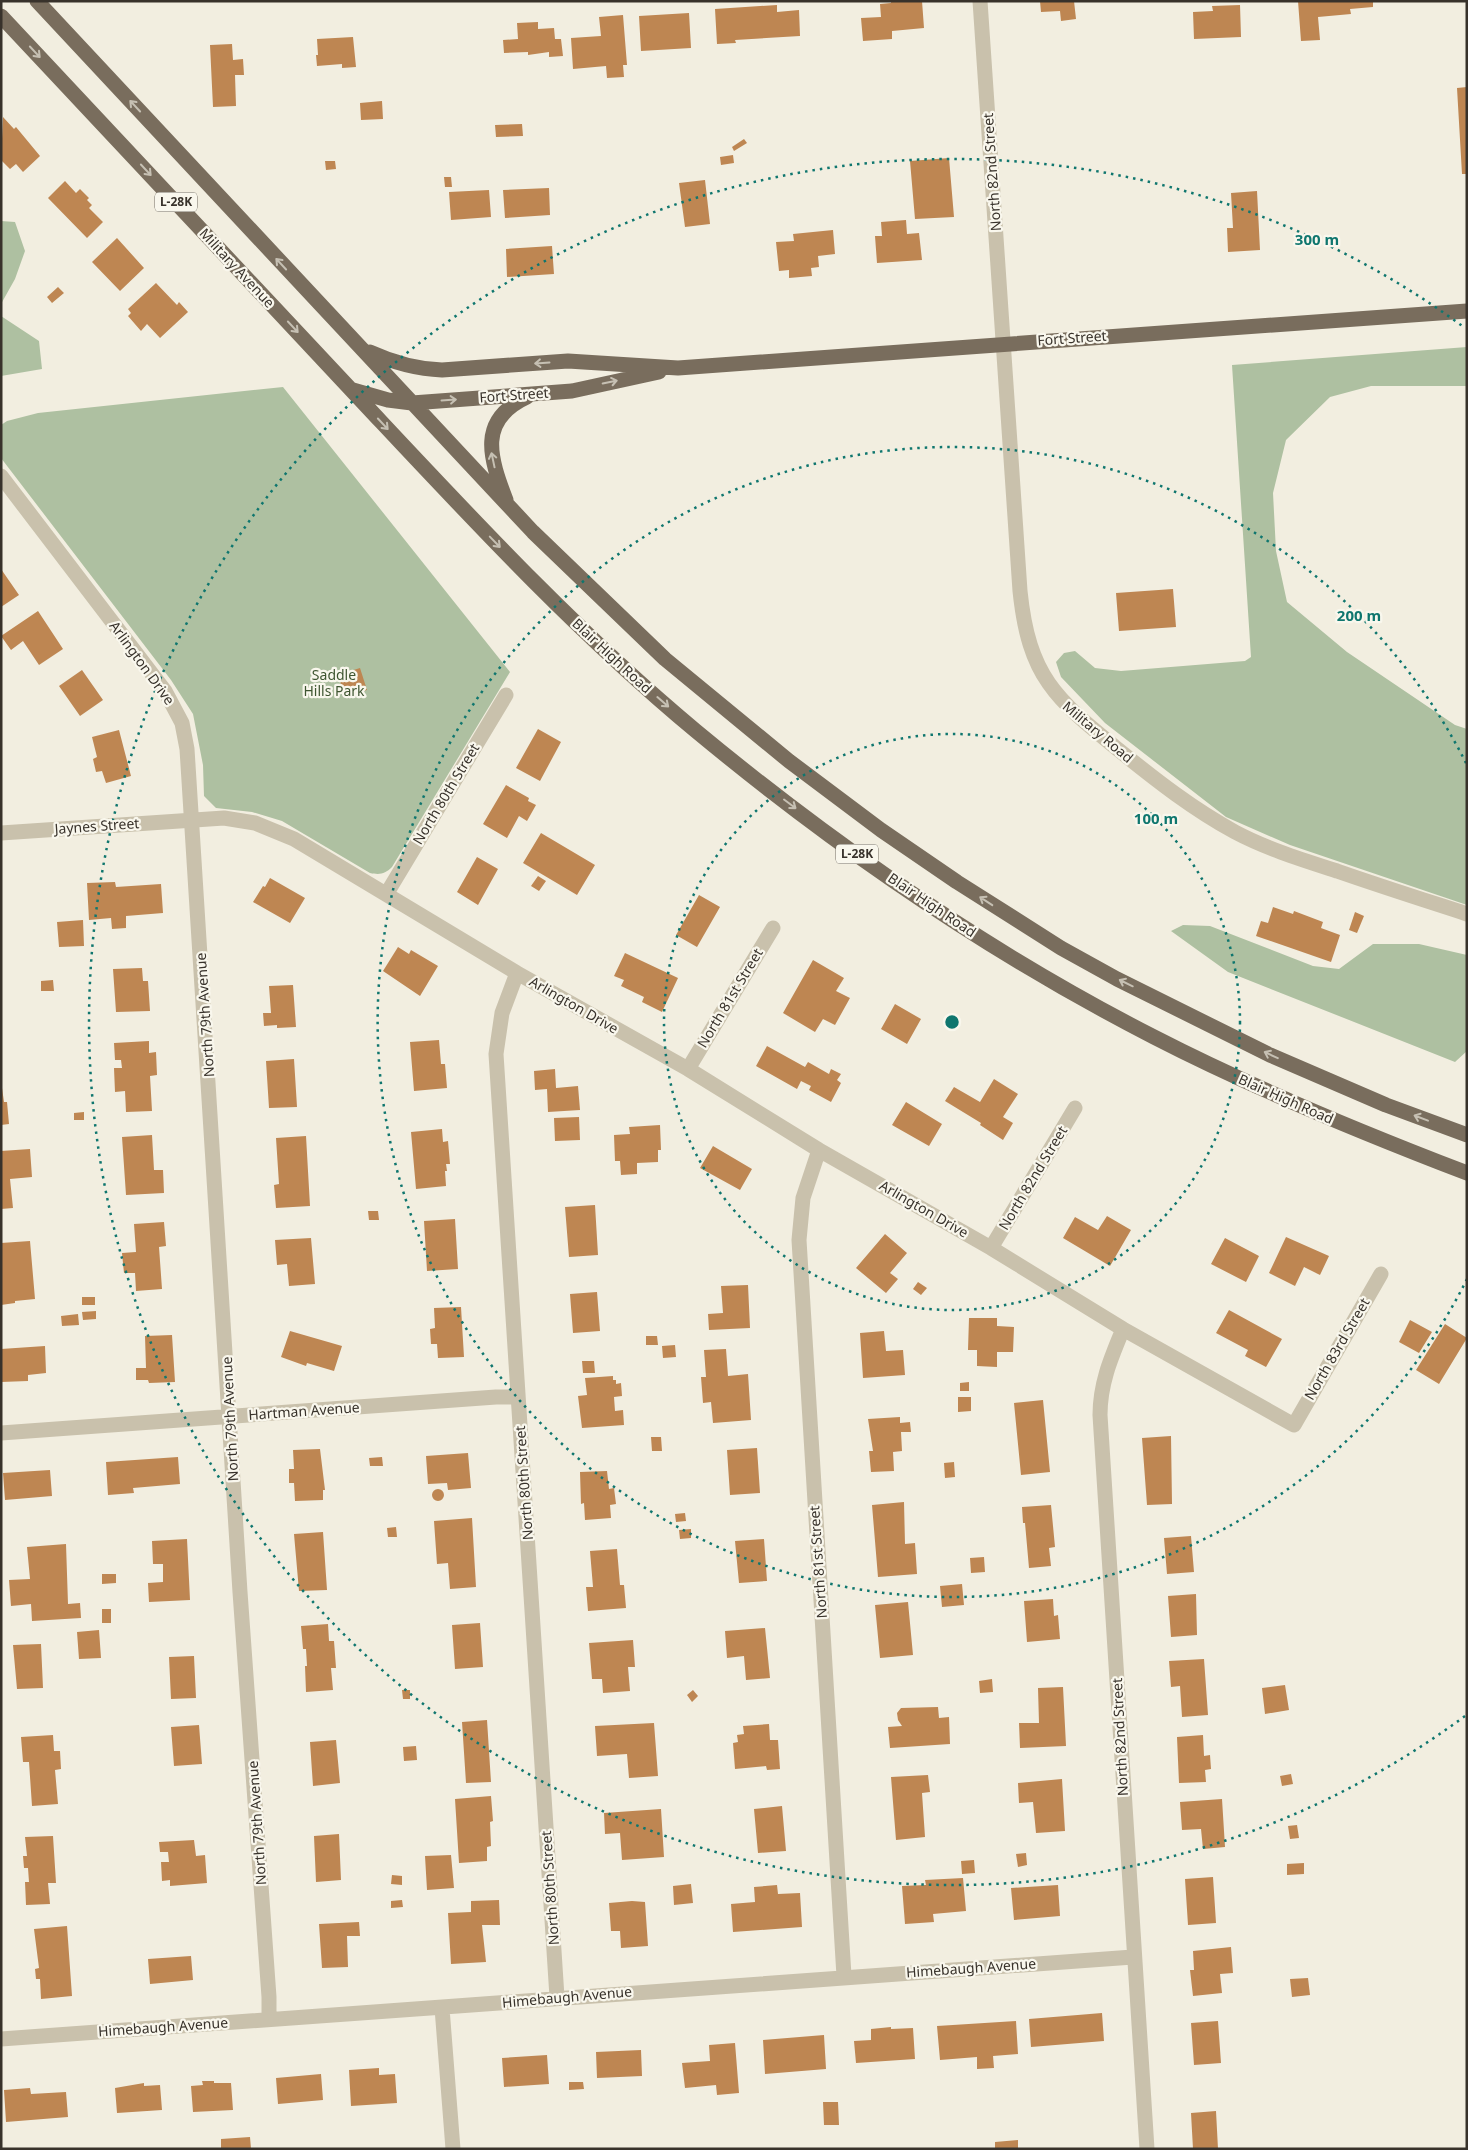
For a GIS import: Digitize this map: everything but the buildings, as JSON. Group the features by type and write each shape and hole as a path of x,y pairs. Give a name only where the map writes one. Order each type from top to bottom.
{"main road":[{"name":"L-28K","path":"37,1 303,288 364,349 508,506 612,610 665,659 721,706 880,830 993,906 1061,948 1117,979 1270,1055 1386,1105 1467,1136"},
{"name":"Military Avenue","path":"1,16 350,388"},
{"name":"Fort Street","path":"364,349 396,363 417,369 442,370 568,362 678,368 1002,343 1467,311"},
{"name":"Fort Street","path":"350,388 378,398 412,403 572,391 678,368"},
{"name":"Blair High Road","path":"350,388 518,565 625,669 696,732 837,840 913,893 1032,970 1159,1039 1328,1119 1467,1174"},
{"path":"508,506 492,458 491,442 494,428 505,410 534,394"}],"street":[{"name":"North 82nd Street","path":"980,1 1002,343"},
{"name":"Military Road","path":"1002,343 1024,624 1033,656 1049,686 1072,712 1159,782 1192,806 1236,832 1286,854 1467,914"},
{"name":"Arlington Drive","path":"1,476 174,705 182,723 187,749 192,819 224,818 244,820 272,828 294,839 387,893 517,973 688,1069 819,1150 991,1248 1104,1316 1122,1329 1294,1425"},
{"name":"North 80th Street","path":"387,893 506,695"},
{"name":"Jaynes Street","path":"1,833 192,819"},
{"name":"North 79th Avenue","path":"192,819 269,2018"},
{"name":"North 81st Street","path":"688,1069 773,928"},
{"name":"North 80th Street","path":"517,973 502,1013 496,1054 557,1997"},
{"name":"North 82nd Street","path":"991,1248 1075,1108"},
{"name":"North 81st Street","path":"819,1150 803,1198 799,1240 844,1976"},
{"name":"North 83rd Street","path":"1294,1425 1381,1274"},
{"name":"North 82nd Street","path":"1122,1329 1105,1373 1100,1415 1133,1957 1147,2149"},
{"name":"Hartman Avenue","path":"1,1433 518,1397"},
{"name":"Himebaugh Avenue","path":"1,2039 269,2018 442,2008 557,1997 844,1976 1133,1957"},
{"path":"442,2008 453,2149"}],"green space":[{"path":"1,221 15,222 25,251 15,279 1,304"},
{"path":"1,316 39,341 42,369 1,376"},
{"path":"1467,347 1467,386 1371,386 1330,397 1286,440 1273,493 1276,551 1287,602 1347,652 1455,725 1467,729 1467,905 1290,845 1226,817 1105,723 1061,677 1056,662 1064,653 1075,651 1095,668 1121,671 1245,661 1251,657 1232,365"},
{"name":"Saddle Hills Park","path":"283,387 510,672 392,867 387,871 377,874 370,873 282,821 252,812 216,808 204,796 203,765 193,714 171,680 1,458 1,425 7,421 38,413"},
{"path":"1183,925 1210,926 1313,966 1339,969 1373,944 1419,944 1467,955 1467,1051 1455,1062 1228,972 1171,931"}]}
